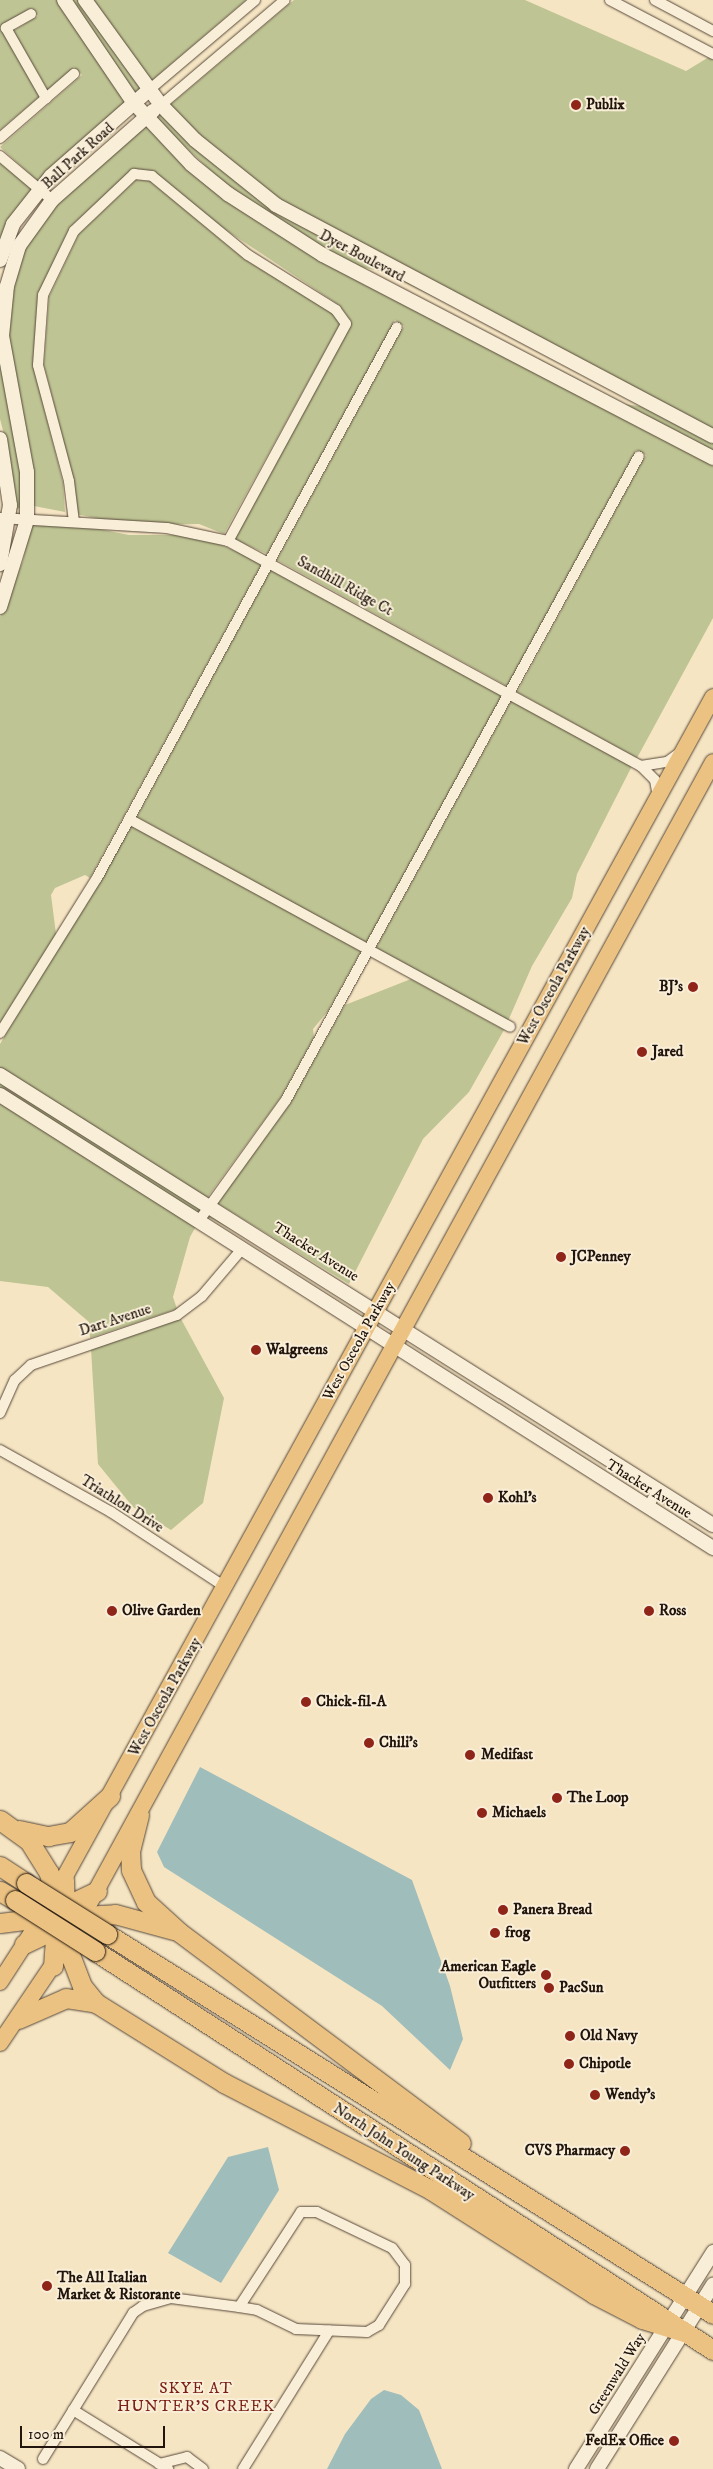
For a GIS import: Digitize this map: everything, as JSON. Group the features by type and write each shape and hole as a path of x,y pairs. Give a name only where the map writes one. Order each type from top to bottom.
{"highway":[{"path":"6,1824 34,1835 61,1835 86,1821 110,1796"},
{"path":"139,1815 130,1850 133,1880 146,1902 180,1932 593,2239"},
{"path":"6,1824 38,1852 60,1886 61,1917 66,1944 82,1986 96,2003 224,2083 366,2153 594,2294 673,2327"},
{"name":"North John Young Parkway","path":"0,1866 699,2306"},
{"path":"24,1944 97,1891"},
{"name":"North John Young Parkway","path":"8,1896 673,2327 713,2350"},
{"path":"0,1923 61,1917 133,1916 180,1932"},
{"path":"53,1966 61,1917"},
{"path":"18,2019 66,1998 96,2003"}],"main road":[{"name":"West Osceola Parkway","path":"61,1917 60,1886 713,697"},
{"path":"97,1891 713,762"},
{"path":"0,1982 24,1944"},
{"path":"0,2043 18,2019 66,1944"}],"street":[{"name":"Dyer Boulevard","path":"64,0 133,102 228,194 355,271 713,458"},
{"name":"Dyer Boulevard","path":"85,0 161,105 195,140 276,204 713,436"},
{"name":"Ball Park Road","path":"0,260 13,224 40,190 133,102 150,90 254,0 266,16"},
{"name":"Ball Park Road","path":"0,607 27,520 28,472 2,336 7,286 19,246 52,200 146,116 285,0"},
{"path":"610,0 713,54"},
{"path":"655,0 713,31"},
{"path":"31,14 6,28 46,98"},
{"path":"0,138 74,74"},
{"path":"0,156 52,200"},
{"path":"74,522 69,481 38,365 43,295 74,231 134,174 152,176 248,255 336,310 346,324 228,541"},
{"path":"355,271 382,276 491,333 518,334"},
{"path":"0,1033 129,819 397,327"},
{"path":"526,360 540,354 627,400 647,402"},
{"path":"0,439 10,505 4,518 0,564"},
{"path":"198,1222 209,1204 286,1100 639,456"},
{"name":"Sandhill Ridge Ct","path":"4,518 167,528 228,541 269,561 641,766"},
{"path":"641,766 667,762 685,748"},
{"path":"641,766 655,780 658,797"},
{"path":"129,819 510,1027"},
{"name":"Thacker Avenue","path":"0,1075 405,1327 713,1525"},
{"path":"0,1096 240,1250"},
{"path":"96,1157 106,1140"},
{"name":"Thacker Avenue","path":"240,1250 713,1548"},
{"name":"Dart Avenue","path":"0,1413 15,1380 31,1365 177,1315 202,1296 240,1250"},
{"name":"Triathlon Drive","path":"0,1450 111,1512 225,1586"},
{"path":"634,1499 644,1480"},
{"path":"648,1507 658,1489"},
{"path":"43,2459 133,2313 143,2306 172,2298 264,2312 296,2329 330,2331 373,2330 407,2274 392,2248 317,2212 308,2210 296,2217 239,2308"},
{"path":"699,2306 713,2252"},
{"path":"598,2469 673,2327 699,2306 713,2286"},
{"name":"Greenwald Way","path":"576,2469 673,2327"},
{"path":"243,2469 330,2331"},
{"path":"73,2410 164,2466 187,2457 203,2469"},
{"path":"0,2458 18,2469"}],"green space":[{"path":"0,0 58,0 126,101 39,182 0,147 82,75 74,67 48,90 13,31 38,16 32,8 3,24 2,30 40,96 0,130"},
{"path":"69,0 79,0 142,88 134,95"},
{"path":"91,0 246,0 150,82"},
{"path":"294,0 525,0 686,71 709,57 713,60 713,430 279,200 199,137 169,106"},
{"path":"161,112 274,209 496,328 384,272 356,266 325,250 231,190 154,117"},
{"path":"146,124 225,197 713,464 713,618 637,758 517,692 646,455 636,450 507,686 277,560 404,326 395,320 267,554 234,539 351,321 339,305 134,169 70,227 38,294 33,365 63,483 65,512 34,506 7,336 13,288 24,248 57,203"},
{"path":"0,163 33,190 0,244"},
{"path":"136,180 150,181 244,259 333,313 340,324 224,534 199,524 129,525 76,514 74,482 44,365 49,297 79,234"},
{"path":"539,359 624,404 646,407 713,441 713,452 536,360"},
{"path":"0,360 22,472 23,506 15,510 10,457 0,419"},
{"path":"33,516 129,535 199,535 262,563 90,878 85,875 55,888 51,895 56,934 0,1023 0,617 23,561"},
{"path":"272,568 502,695 366,943 137,817"},
{"path":"512,700 632,766 577,874 572,898 532,966 508,1021 376,948"},
{"path":"132,826 361,951 328,1011 313,1029 314,1037 281,1097 207,1198 0,1069 0,1044"},
{"path":"411,979 504,1030 469,1092 423,1139 349,1284 217,1203 290,1104 345,1005"},
{"path":"0,1081 323,1280 203,1214 190,1237 173,1297 177,1309 90,1338 89,1322 48,1287 0,1281"},
{"path":"181,1319 224,1398 203,1503 171,1530 133,1507 98,1464 91,1349"}],"water":[{"path":"200,1767 412,1880 450,1986 463,2039 450,2070 382,2006 164,1867 157,1852"},
{"path":"268,2147 279,2190 221,2283 168,2253 228,2157"},
{"path":"384,2390 401,2395 419,2410 442,2469 327,2469 345,2434 371,2399"}],"place":[{"name":"Publix","path":"576,105"},
{"name":"BJ's","path":"693,987"},
{"name":"Jared","path":"642,1052"},
{"name":"JCPenney","path":"561,1257"},
{"name":"Walgreens","path":"256,1350"},
{"name":"Kohl's","path":"488,1498"},
{"name":"Olive Garden","path":"112,1611"},
{"name":"Ross","path":"649,1611"},
{"name":"Chick-fil-A","path":"306,1702"},
{"name":"Chili's","path":"369,1743"},
{"name":"Medifast","path":"470,1755"},
{"name":"The Loop","path":"557,1798"},
{"name":"Michaels","path":"482,1813"},
{"name":"Panera Bread","path":"503,1910"},
{"name":"frog","path":"495,1933"},
{"name":"American Eagle Outfitters","path":"546,1975"},
{"name":"PacSun","path":"549,1988"},
{"name":"Old Navy","path":"570,2036"},
{"name":"Chipotle","path":"569,2064"},
{"name":"Wendy's","path":"595,2095"},
{"name":"CVS Pharmacy","path":"625,2151"},
{"name":"The All Italian Market & Ristorante","path":"47,2286"},
{"name":"FedEx Office","path":"674,2441"}],"district":[{"name":"SKYE AT HUNTER'S CREEK","path":"196,2397"}]}
